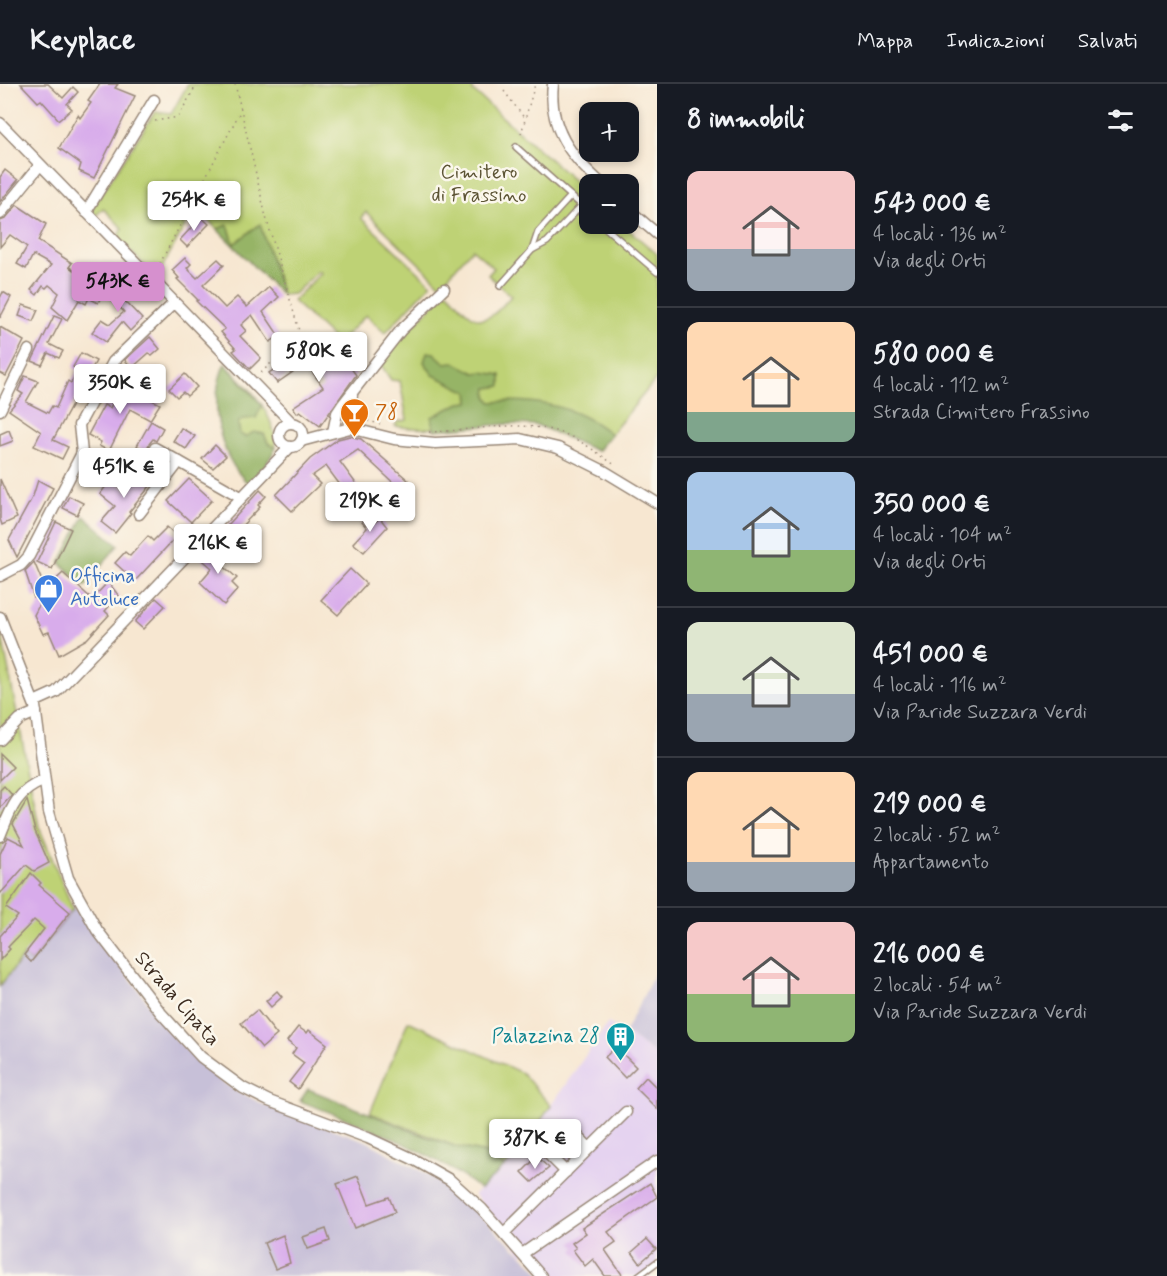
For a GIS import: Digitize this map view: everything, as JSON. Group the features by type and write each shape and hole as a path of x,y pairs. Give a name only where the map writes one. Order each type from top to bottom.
{"street":[{"path":"553,84 552,100 562,137 571,155 591,174"},
{"path":"86,212 154,100"},
{"path":"0,123 173,304 292,423 301,436"},
{"path":"0,214 40,165"},
{"path":"639,218 657,234"},
{"path":"333,432 337,413 401,330 444,289"},
{"path":"0,576 21,565 29,556 82,453 79,425 113,362 173,304"},
{"path":"0,410 29,350"},
{"path":"350,428 349,405 353,392"},
{"path":"270,403 283,440"},
{"path":"0,740 20,719 56,692 241,497 275,460 283,440 283,426 292,423"},
{"path":"283,440 301,436 321,436 350,428 384,436 435,443 519,439 558,448 604,471 657,503"},
{"path":"155,448 241,497"},
{"path":"140,514 179,462"},
{"name":"Strada Cipata","path":"0,617 35,707 44,781 58,851 83,908 108,945 187,1043 216,1070 256,1095 368,1138 428,1167 467,1194 541,1276"},
{"path":"0,836 16,799 26,789 44,781"},
{"path":"504,1233 626,1112"},
{"path":"573,1131 589,1148"},
{"path":"546,1152 566,1172"},
{"path":"522,1254 657,1161"}],"lane":[{"path":"516,147 579,204"},
{"path":"532,250 538,232 571,196"},
{"path":"500,286 532,250 547,242 579,208"},
{"path":"613,234 657,272"},
{"path":"638,1276 657,1262"}],"path":[{"path":"150,122 178,117 197,84"},
{"path":"235,84 266,217 300,334 297,340 250,382"},
{"path":"521,134 535,84"},
{"path":"504,91 525,119"},
{"path":"152,281 241,110"}],"shaded area":[{"path":"76,905 170,1033 223,1083 262,1104 366,1141 449,1186 534,1266 541,1276 0,1276 0,986 24,955 31,961"},
{"path":"657,969 657,1056 625,1032"},
{"path":"608,1023 625,1032 657,1056 657,1270 649,1276 551,1276 529,1250 522,1254 474,1194 516,1156"}],"green space":[{"name":"Cimitero di Frassino","path":"188,84 473,84 473,91 579,185 579,234 634,234 657,254 657,378 597,451 568,436 537,425 502,422 431,428 395,426 397,422 407,420 400,381 391,380 381,365 398,341 447,291 465,310 478,319 485,319 501,308 511,296 488,275 494,268 472,249 441,285 366,212 361,218 431,284 385,333 366,315 338,343 293,301 321,273 318,271 294,294 282,295 260,225 234,244 228,225 217,229 195,207 157,277 117,238 123,229 103,208 96,216 91,210 155,112 171,114"},
{"path":"260,224 282,295 217,229 228,225 234,244"},
{"path":"427,352 434,353 445,363 453,362 475,373 501,375 501,386 488,388 487,396 491,402 539,403 569,410 611,434 597,451 537,425 506,424 434,430 432,417 460,403 469,402 468,392 433,375 424,362"},
{"path":"225,364 259,401 275,435 276,448 248,483 229,458 219,426 217,393"},
{"path":"225,364 262,405 256,418 243,419 238,423 240,434 245,437 254,432 264,434 268,443 276,448 265,466 248,483 229,458 219,426 217,393"},
{"path":"84,516 118,545 85,586 60,563"},
{"path":"0,626 39,827 73,909 31,962 24,955 0,986"},
{"path":"408,1021 522,1073 551,1106 516,1156 504,1167 486,1153 457,1147 370,1113"},
{"path":"308,1089 425,1136 457,1147 486,1153 504,1167 480,1189 416,1149 300,1101"}],"building":[{"path":"21,84 48,84 63,98 73,87 78,92 67,104 72,109 59,120 41,100 38,102"},
{"path":"100,84 118,84 115,88 135,96 94,178 79,171 81,164 59,148 78,115 80,118 91,103 88,101"},
{"path":"5,170 18,180 0,202 0,177"},
{"path":"17,205 46,224 38,241 72,263 69,267 104,290 98,303 89,298 86,304 79,300 67,320 52,307 59,293 49,285 46,288 43,286 37,295 31,290 51,265 33,255 26,269 17,264 27,247 10,235 0,247 0,221 5,219"},
{"path":"201,217 209,224 187,247 180,240"},
{"path":"185,258 191,264 187,268 197,278 218,259 224,265 203,285 225,308 237,297 247,307 269,287 279,297 263,312 279,336 270,342 252,315 241,325 246,331 240,336 261,358 250,369 233,351 236,349 221,332 225,329 177,279 179,278 172,270"},
{"path":"120,280 131,292 123,299 142,319 130,331 122,322 106,342 92,332 102,319 110,324 124,312 106,292"},
{"path":"3,292 11,297 0,318 0,298"},
{"path":"23,305 38,310 33,321 19,316"},
{"path":"54,316 62,319 49,344 63,351 59,358 48,353 42,365 32,361"},
{"path":"0,327 24,341 6,376 0,373"},
{"path":"150,337 160,349 152,356 149,353 132,368 125,360"},
{"path":"306,348 320,367 340,353 356,375 320,426 300,411 297,413 293,407 323,387 306,363 277,383 269,373"},
{"path":"81,353 96,361 53,440 68,447 62,459 34,446 41,432 9,410 23,394 18,391 25,376 38,381 26,402 48,413 52,406 56,408 68,381 71,383 78,370 73,367"},
{"path":"185,374 197,387 187,396 183,392 177,397 169,389"},
{"path":"119,383 160,404 150,420 130,409 109,451 99,446 101,442 88,435 104,405 110,408"},
{"path":"151,421 163,428 156,441 153,439 146,451 137,446"},
{"path":"181,428 195,436 186,449 173,441"},
{"path":"9,430 13,441 0,446 0,434"},
{"path":"350,436 361,439 408,480 400,489 358,450 340,462 363,493 346,505 340,499 346,493 326,466 312,476 320,484 292,511 276,495 310,459 338,439"},
{"path":"215,445 226,456 213,468 202,459"},
{"path":"87,460 102,466 93,483 79,476"},
{"path":"142,470 155,480 115,533 101,522 115,506 100,494 112,478 127,490"},
{"path":"0,479 17,518 2,525 0,519"},
{"path":"189,479 212,500 191,522 168,501"},
{"path":"38,480 53,488 17,557 9,540 33,496"},
{"path":"260,490 266,496 258,505 260,507 239,529 237,527 234,530 228,525"},
{"path":"69,496 83,503 77,515 63,508"},
{"path":"369,515 375,522 380,518 387,527 364,552 353,543 367,528 362,522"},
{"path":"56,522 71,529 52,569 37,562"},
{"path":"167,527 177,536 135,581 115,563 125,552 130,556 148,536 153,541"},
{"path":"213,540 222,548 213,557 237,578 232,583 238,589 224,605 200,582 212,568 198,556"},
{"path":"34,562 44,586 39,596 34,598 25,571"},
{"path":"350,569 366,584 338,615 321,600"},
{"path":"63,573 92,599 108,582 119,596 105,611 109,615 87,639 59,655 49,632 43,634 34,615 49,586"},
{"path":"156,598 165,606 143,629 135,622"},
{"path":"0,754 13,767 0,780"},
{"path":"4,786 12,795 0,808 0,790"},
{"path":"27,800 35,831 49,863 34,871 26,865 0,894 0,854 8,837 24,845 13,824"},
{"path":"31,873 41,883 39,885 70,912 31,962 24,955 44,929 34,920 8,947 10,949 0,960 0,936 18,916 6,908"},
{"path":"277,991 282,997 271,1007 266,1001"},
{"path":"257,1010 277,1035 262,1048 241,1023"},
{"path":"298,1027 307,1033 309,1030 327,1044 298,1089 289,1082 304,1063 292,1054 296,1048 287,1041"},
{"name":"Palazzina 28","path":"616,1047 636,1067 625,1078 605,1057"},
{"path":"646,1077 657,1088 657,1109 636,1088"},
{"path":"537,1157 549,1168 532,1182 522,1172"},
{"path":"358,1176 369,1204 389,1197 395,1212 355,1228 337,1184"},
{"path":"650,1183 657,1197 608,1232 616,1242 605,1250 623,1276 605,1276 593,1259 585,1266 573,1250 576,1248 572,1243 586,1233 582,1228"},
{"path":"326,1229 330,1241 308,1249 303,1237"},
{"path":"283,1235 290,1263 275,1269 264,1243"},
{"path":"647,1239 656,1249 640,1263 632,1252"}],"place":[{"name":"78","path":"354,438"},
{"name":"Officina Autoluce","path":"49,614"},
{"name":"Palazzina 28","path":"621,1062"}]}
